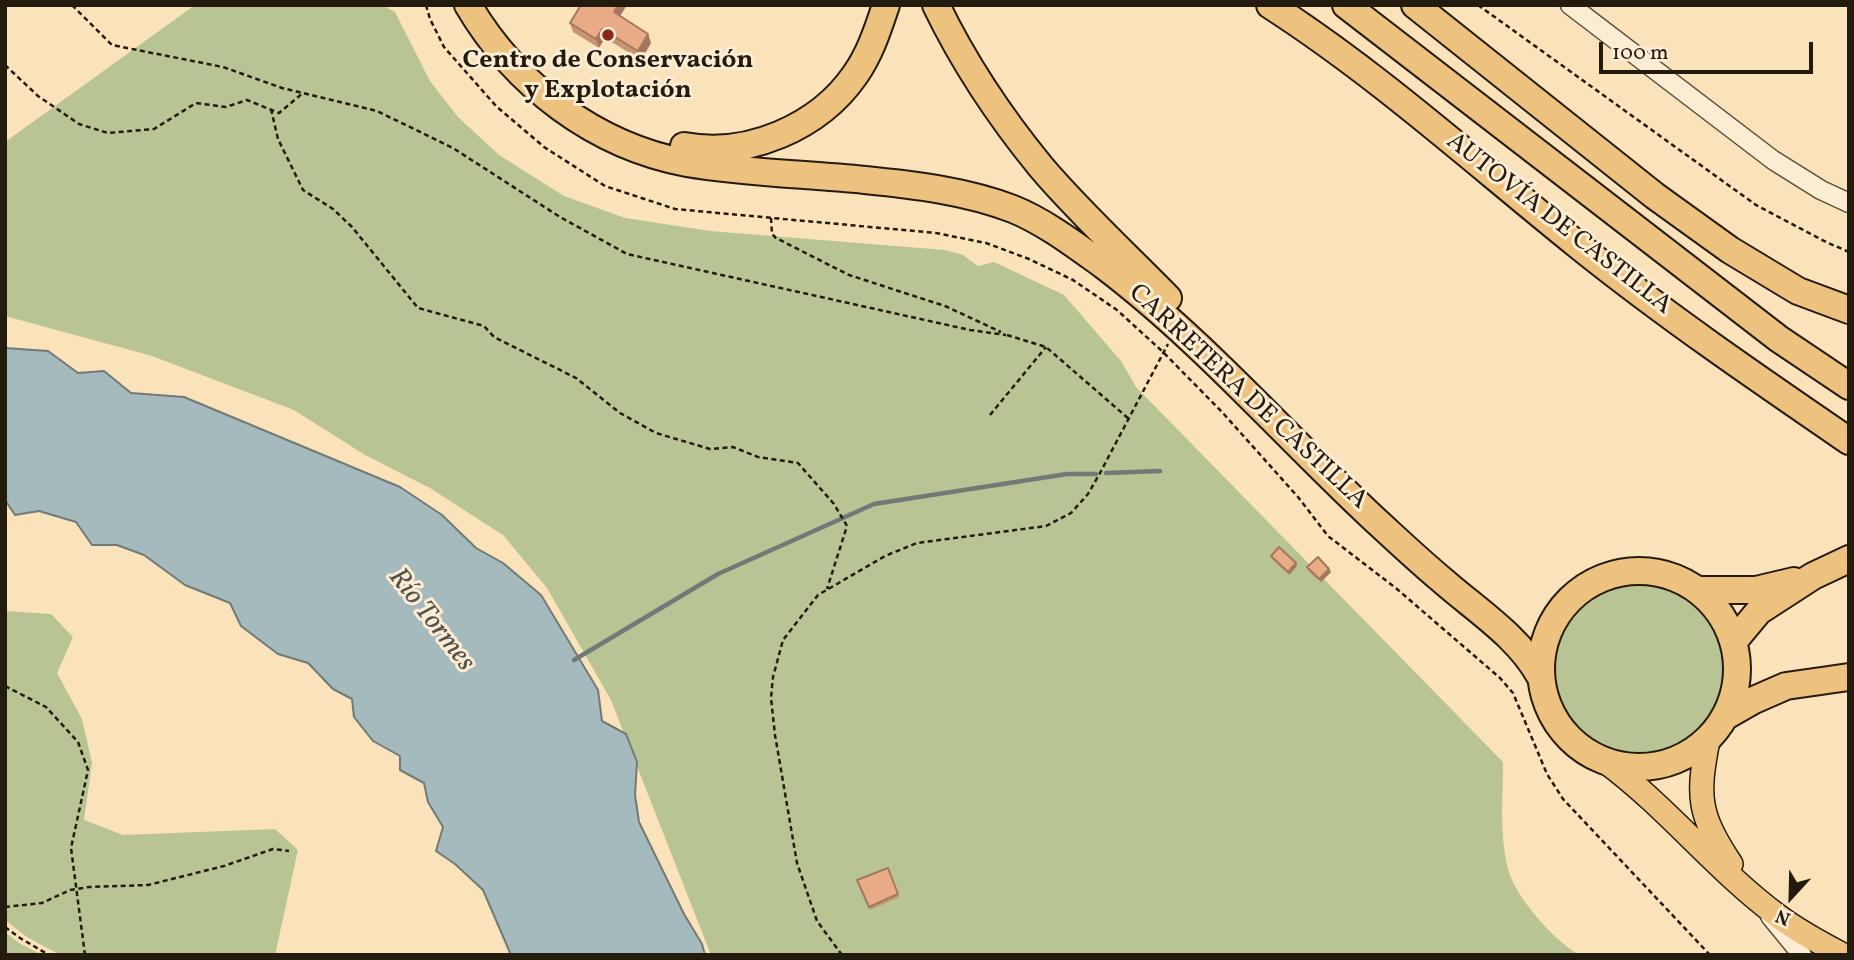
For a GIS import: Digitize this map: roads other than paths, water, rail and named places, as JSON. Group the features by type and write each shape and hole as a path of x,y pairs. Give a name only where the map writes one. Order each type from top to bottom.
{"highway":[{"name":"CARRETERA DE CASTILLA","path":"468,5 496,46 515,69 538,90 594,130 632,146 686,163 907,184 984,198 1018,211 1073,243 1178,326 1439,578 1512,639 1531,660 1540,676"},
{"path":"485,5 522,56 572,99 606,119 662,142 711,149 750,144 786,133 823,110 856,73 874,38 886,5"},
{"path":"936,5 976,79 1043,169 1191,323 1302,448"},
{"name":"AUTOVÍA DE CASTILLA","path":"1270,5 1373,78 1581,248 1757,378 1849,441"},
{"name":"AUTOVÍA DE CASTILLA","path":"1346,5 1779,339 1849,386"},
{"path":"1367,5 1423,52 1475,106"},
{"path":"1415,5 1655,196 1730,250 1798,290 1849,310"},
{"path":"1734,641 1759,611 1813,576 1849,559"},
{"path":"1627,571 1652,571 1676,578 1698,590 1714,604 1726,621 1734,641 1738,666 1735,692 1726,716 1708,740 1686,756 1661,765 1633,767 1606,762 1581,749 1560,729 1547,704 1540,676 1542,651 1549,627 1562,606 1581,589 1603,577 1627,571"},
{"path":"1698,590 1756,590 1813,576"},
{"path":"1726,716 1786,686 1849,677"}],"main road":[{"path":"1708,740 1700,795 1704,813 1716,842 1752,895"},
{"path":"1606,762 1630,780 1752,895 1807,935 1843,955"}],"street":[{"path":"1570,5 1773,160 1821,190 1849,202"},
{"path":"1752,895 1802,955"}],"water":[{"name":"Río Tormes","path":"5,348 48,351 78,373 104,371 131,393 184,397 400,487 442,515 476,548 503,563 541,595 598,690 602,721 626,734 637,762 635,795 639,822 684,914 702,944 705,955 511,955 483,890 455,864 436,851 443,827 428,802 424,783 400,770 400,756 373,741 354,717 352,699 333,689 308,663 278,654 241,626 230,603 185,585 144,555 117,545 92,545 76,522 39,511 15,515 5,500"}],"waterway":[{"path":"1106,473 1160,471"},
{"path":"574,660 718,574 874,504 1067,474 1096,474"}],"place":[{"name":"Centro de Conservación y Explotación","path":"608,35"}]}
